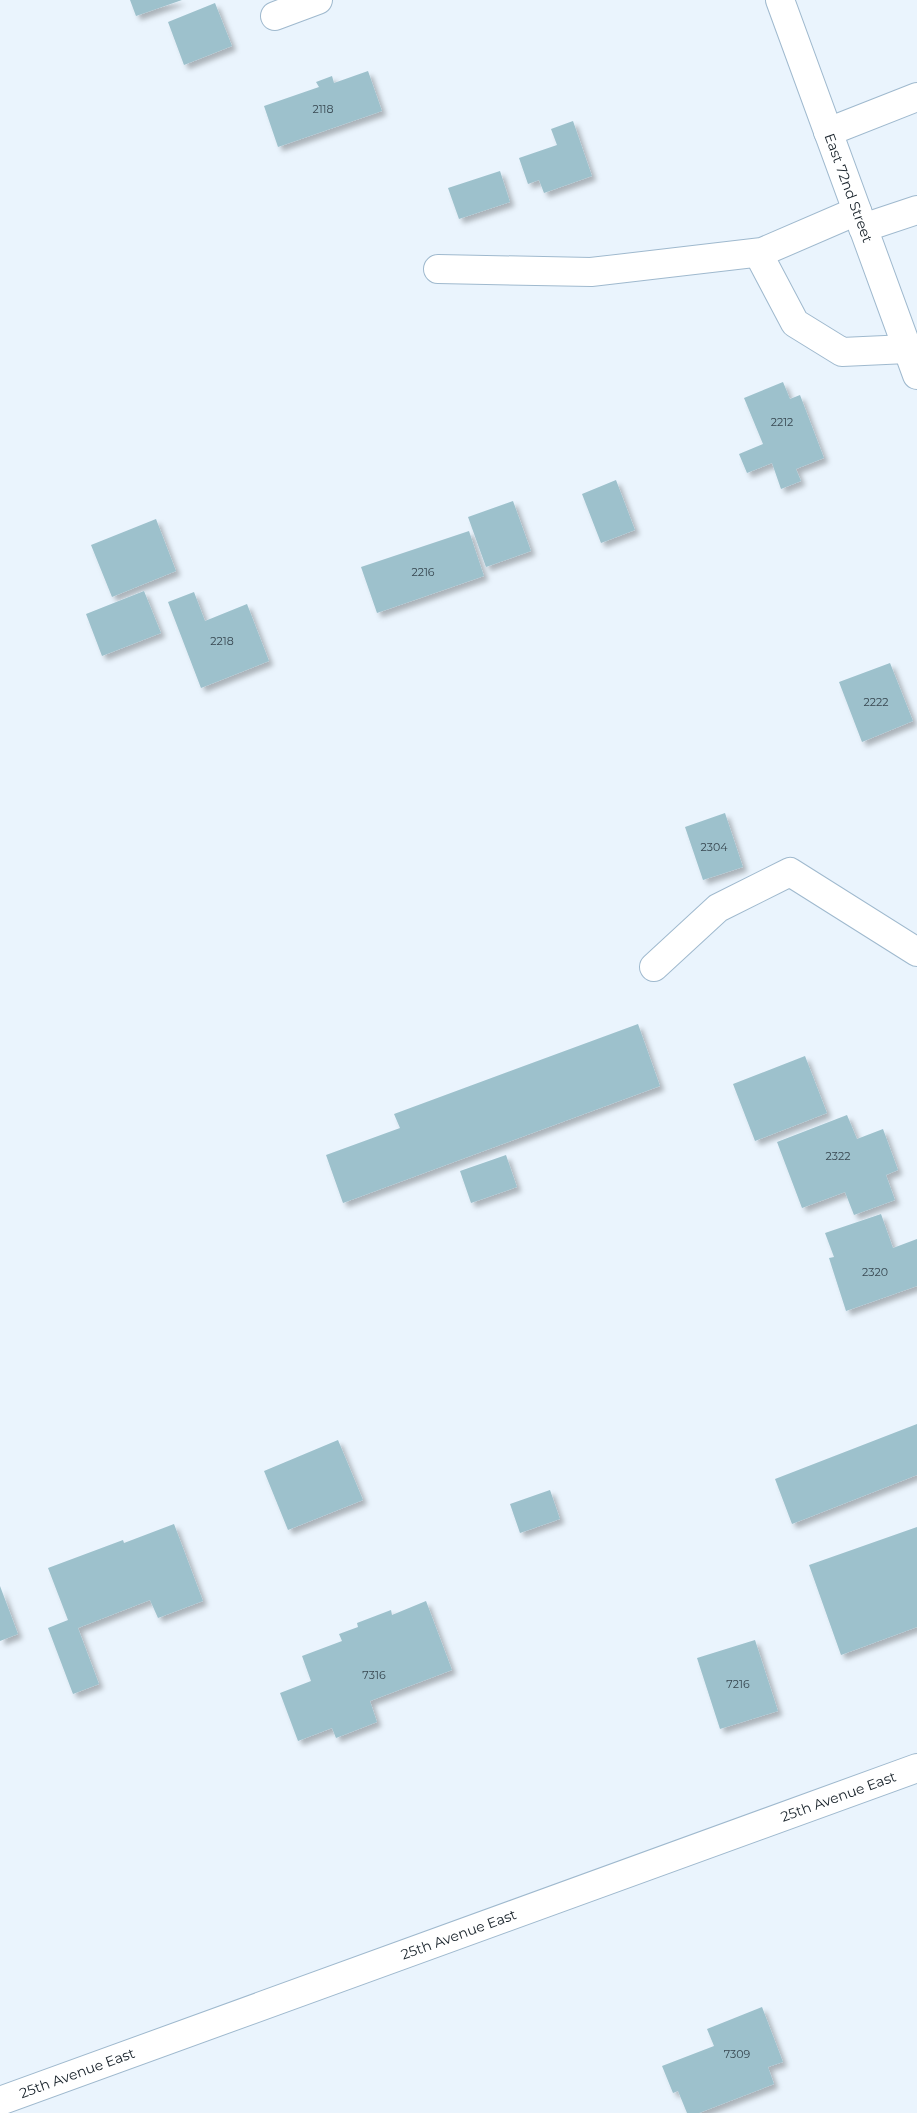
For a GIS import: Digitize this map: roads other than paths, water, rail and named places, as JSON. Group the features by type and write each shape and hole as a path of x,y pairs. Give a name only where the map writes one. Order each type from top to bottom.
{"street":[{"path":"275,16 318,0"},
{"name":"East 72nd Street","path":"780,0 917,375"},
{"path":"828,132 917,97"},
{"path":"438,269 591,272 758,253 860,220 917,210"},
{"path":"758,253 796,323 842,352 907,348"},
{"path":"654,967 718,908 790,872 917,952"},
{"name":"25th Avenue East","path":"0,2101 917,1768"}]}
